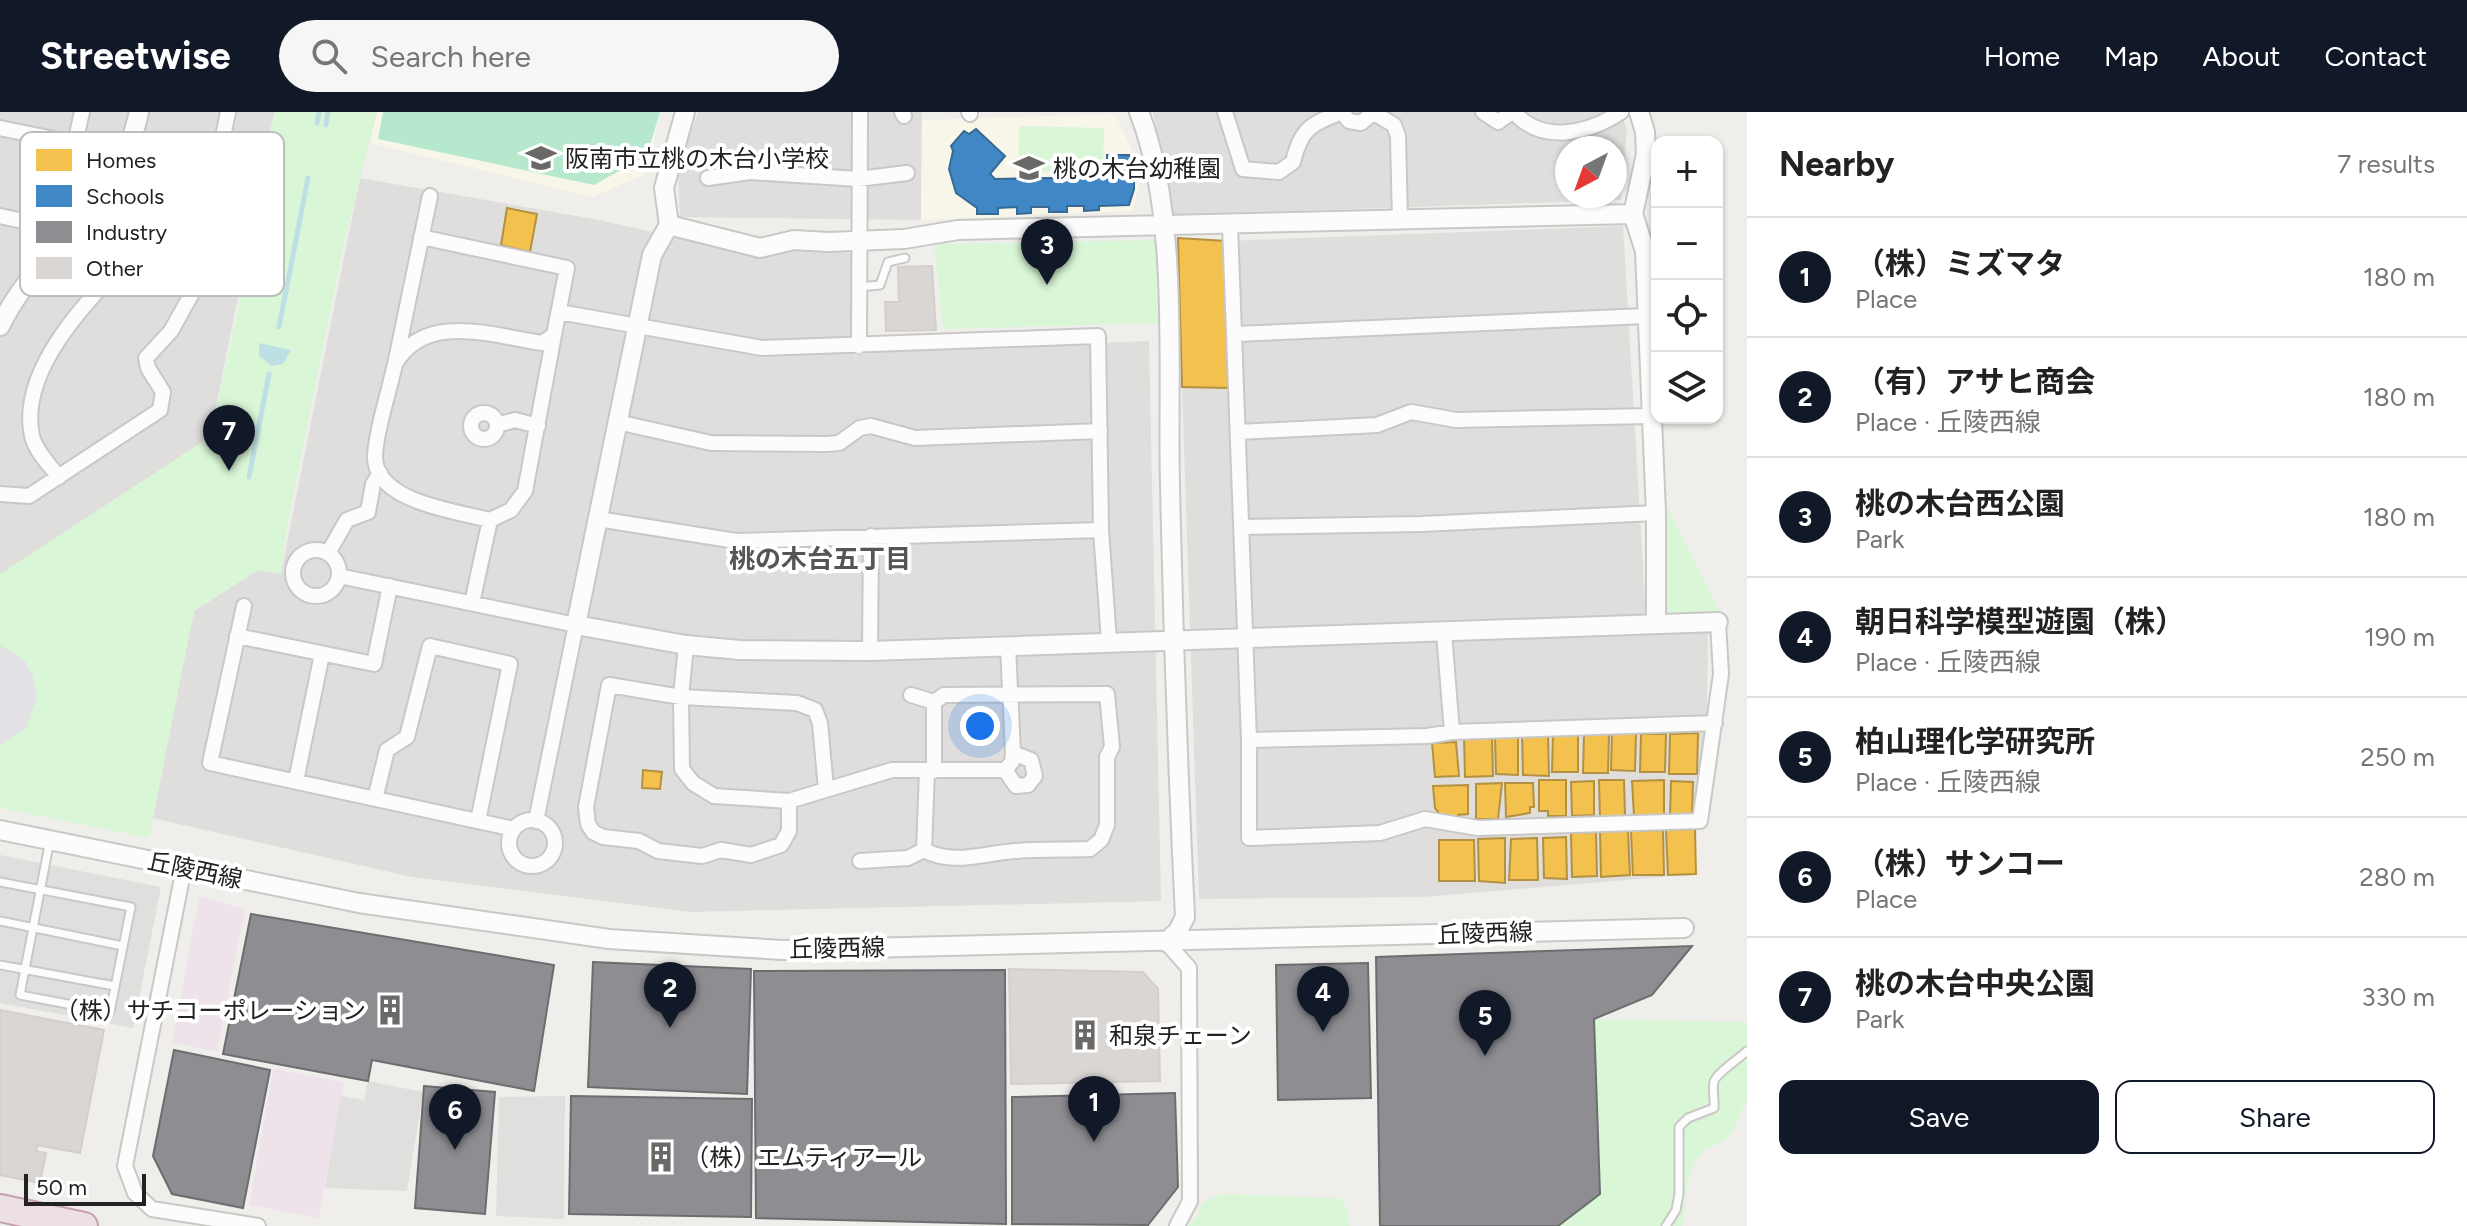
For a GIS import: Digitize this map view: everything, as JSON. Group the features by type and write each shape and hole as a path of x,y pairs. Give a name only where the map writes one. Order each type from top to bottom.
{"highway":[{"path":"0,1208 84,1226"}],"street":[{"path":"77,132 82,112"},
{"path":"132,132 139,112"},
{"path":"224,132 228,112"},
{"path":"536,821 635,327 652,255 669,225 664,188 685,112"},
{"path":"859,346 860,112"},
{"path":"1139,112 1154,165 1164,227 1185,917 1178,931 1166,942 1189,968 1190,1201 1177,1226"},
{"path":"1225,112 1243,169 1279,172 1293,162 1298,141 1308,128 1342,112 1355,123 1367,121 1374,112 1394,125 1398,136 1400,221"},
{"path":"1483,112 1498,122 1513,112 1538,129 1566,133 1597,128 1621,112"},
{"path":"1239,432 1377,425 1411,412 1456,420 1651,416 1645,251 1633,214 1646,154 1639,112"},
{"path":"0,128 20,132"},
{"path":"708,178 750,172 858,179 907,173"},
{"path":"421,237 567,268 525,491 511,510 490,520 410,500 392,489 380,473 375,457 395,364 421,237 430,196"},
{"path":"669,225 760,248 794,240 828,242 934,237 958,230 1633,214"},
{"path":"0,216 20,220"},
{"path":"339,576 576,625 686,645 740,650 870,651 1109,641 1244,637 1444,633 1718,622 1721,674 1700,821 1478,828 1425,819 1380,833 1249,838 1249,740 1244,637 1236,334 1230,225"},
{"path":"2,317 20,295"},
{"path":"59,477 32,439 31,418 36,389 66,324 93,296"},
{"path":"0,494 29,496 160,410 163,392 148,368 146,358 171,331 190,296"},
{"path":"559,312 762,348 1098,336 1101,530 1109,641"},
{"path":"1236,334 1646,316"},
{"path":"395,364 402,353 423,336 448,330 542,343 554,335"},
{"path":"497,425 515,420 538,426"},
{"path":"617,422 711,443 839,443 860,428 871,426 915,438 1100,431"},
{"path":"1651,424 1656,513 1656,624"},
{"path":"328,553 347,520 368,512 373,484 380,473"},
{"path":"1242,527 1421,524 1656,513"},
{"path":"598,519 736,541 1101,530"},
{"path":"472,603 490,520"},
{"path":"870,651 871,536"},
{"path":"312,550 328,553 338,565 339,576 334,588 321,596 309,595 297,587 293,572 299,558 312,550"},
{"path":"237,636 374,664 390,586"},
{"path":"244,606 210,763 514,829"},
{"path":"1444,633 1452,732"},
{"path":"686,645 681,697 682,769 693,783 714,796 789,801 892,770 1005,770"},
{"path":"375,799 387,750 407,737 430,646 510,664 478,821"},
{"path":"1005,770 1013,753 1008,646"},
{"path":"296,781 322,654"},
{"path":"789,801 789,831 781,845 751,855 721,850 702,856 658,851 639,841 603,837 593,832 588,824 586,807 609,685 681,697 797,703 815,710 820,723 826,789"},
{"path":"860,861 908,858 924,850 946,858 969,858 1007,851 1090,849 1101,840 1107,825 1107,757 1112,747 1107,694 1011,697 944,695 934,702"},
{"path":"911,695 934,702"},
{"path":"924,850 934,702"},
{"path":"1249,740 1427,736 1452,732 1715,723"},
{"path":"1005,770 1016,786 1028,785 1035,776 1031,760 1013,753"},
{"path":"536,821 550,829 555,845 550,858 541,865 530,866 515,859 509,844 514,829 520,823 536,821"},
{"name":"丘陵西線","path":"0,830 359,903 609,939 782,950 1684,928"},
{"path":"184,868 125,1166 135,1193 152,1209 258,1226"}],"lane":[{"path":"860,287 880,285 888,262 905,258"},
{"path":"0,882 40,890 131,907 110,1012 20,995 40,890 50,840"},
{"path":"0,921 123,946"},
{"path":"0,965 115,986"},
{"path":"1666,1226 1676,1210 1679,1194 1679,1127 1688,1118 1714,1108 1714,1082 1719,1073 1747,1051"}],"shaded area":[{"path":"0,112 275,112 271,132 20,132 20,296 238,296 210,437 0,575"},
{"name":"阪南市立桃の木台小学校","path":"377,112 660,112 648,173 592,197 370,143"},
{"path":"698,112 922,112 921,220 680,217 678,168"},
{"path":"1153,112 1620,112 1626,136 1555,136 1555,202 1173,215"},
{"name":"桃の木台幼稚園","path":"1115,114 1134,155 1140,181 1133,211 921,220 922,120"},
{"path":"360,178 599,220 710,245 851,253 855,356 879,351 1149,341 1161,901 691,912 412,877 152,818 194,611 258,570 281,573"},
{"path":"1623,226 1647,634 1708,632 1707,715 1692,815 1696,874 1422,897 1199,899 1182,387 1227,388 1226,241"},
{"path":"0,645 24,660 32,673 37,696 26,728 0,746"},
{"path":"0,855 161,887 133,1028 0,1003"},
{"path":"199,897 245,909 217,1052 172,1042"},
{"path":"273,1069 344,1082 319,1218 249,1205"},
{"path":"368,1081 423,1092 407,1191 325,1188 341,1096 364,1100"},
{"path":"565,1096 564,1219 496,1216 499,1097"}],"green space":[{"path":"275,112 377,112 344,243 287,526 281,574 258,570 194,611 149,838 0,808 0,574 210,437 241,296 284,296 284,132 270,132"},
{"name":"阪南市立桃の木台小学校","path":"383,112 660,112 647,155 594,185 378,139"},
{"path":"1019,126 1104,128 1103,172 1018,171"},
{"path":"1156,240 1157,323 943,329 934,244"},
{"path":"1665,502 1720,611 1665,613"},
{"path":"1594,1019 1747,1022 1747,1101 1731,1135 1697,1158 1687,1187 1682,1226 1558,1226 1600,1194"},
{"path":"1221,1194 1339,1198 1346,1205 1350,1226 1188,1226 1197,1217 1202,1203"}],"water":[{"path":"259,343 291,350 283,364 272,366 259,356"}],"building: Homes":[{"path":"507,208 537,214 530,252 501,245"},
{"path":"1178,238 1226,241 1228,388 1182,387"},
{"path":"1612,733 1636,733 1635,771 1611,770"},
{"path":"1698,733 1697,774 1669,774 1670,734"},
{"path":"1522,734 1548,735 1549,776 1523,775"},
{"path":"1553,734 1578,735 1578,772 1552,772"},
{"path":"1584,734 1609,734 1608,773 1583,773"},
{"path":"1641,734 1666,734 1665,772 1640,772"},
{"path":"1464,736 1492,737 1493,776 1465,777"},
{"path":"1518,736 1518,775 1496,774 1495,737"},
{"path":"1456,742 1459,776 1435,777 1432,743"},
{"path":"643,770 662,772 660,789 642,788"},
{"path":"1539,780 1566,780 1566,816 1548,816 1548,811 1539,811"},
{"path":"1599,780 1624,780 1625,817 1600,817"},
{"path":"1664,780 1664,816 1634,816 1632,781"},
{"path":"1594,781 1594,815 1572,816 1571,782"},
{"path":"1671,781 1693,782 1692,815 1670,816"},
{"path":"1502,783 1498,819 1476,819 1476,784"},
{"path":"1505,783 1533,783 1534,807 1530,807 1530,813 1506,817"},
{"path":"1468,785 1468,814 1458,815 1459,820 1443,818 1435,808 1433,786"},
{"path":"1695,829 1696,874 1668,875 1666,830"},
{"path":"1663,830 1664,875 1633,875 1631,831"},
{"path":"1600,831 1628,831 1630,875 1601,877"},
{"path":"1596,832 1597,876 1572,877 1571,833"},
{"path":"1566,837 1567,879 1544,878 1543,838"},
{"path":"1505,838 1505,883 1479,881 1478,839"},
{"path":"1537,838 1538,880 1509,880 1511,839"},
{"path":"1439,840 1474,840 1475,881 1439,881"}],"building: Schools":[{"path":"976,129 1005,156 990,174 995,179 1107,177 1107,155 1129,155 1134,169 1134,189 1129,205 1099,206 1099,210 1084,211 1084,206 1067,206 1067,212 1049,212 1049,207 1031,207 1031,213 1017,214 1017,207 998,208 998,214 977,214 977,208 956,193 949,169 953,151 951,146 964,131 969,134"}],"building: Industry":[{"name":"（株）サチコーポレーション","path":"251,914 554,965 534,1091 372,1060 368,1081 223,1054"},
{"path":"1692,946 1652,995 1594,1019 1600,1194 1558,1226 1380,1226 1376,957"},
{"path":"593,962 751,969 747,1094 588,1087"},
{"path":"1368,963 1371,1098 1278,1100 1276,965"},
{"path":"1005,970 1006,1224 756,1218 754,971"},
{"path":"174,1050 270,1070 243,1208 172,1194 153,1156"},
{"path":"424,1086 495,1092 485,1214 415,1208"},
{"path":"1175,1093 1178,1187 1148,1225 1012,1224 1012,1097"},
{"name":"（株）エムティアール","path":"571,1096 752,1099 751,1217 569,1214"}],"building: Other":[{"path":"932,266 936,330 886,331 885,302 899,302 898,267"},
{"name":"和泉チェーン","path":"1009,969 1143,972 1158,989 1160,1081 1011,1084"},
{"path":"0,1010 104,1030 80,1153 37,1145 36,1151 46,1153 40,1183 0,1175"}],"waterway":[{"path":"317,123 319,112"},
{"path":"326,125 328,112"},
{"path":"279,327 308,178"},
{"path":"249,477 269,374"}],"place":[{"name":"阪南市立桃の木台小学校","path":"541,158"},
{"name":"桃の木台幼稚園","path":"1029,168"},
{"name":"桃の木台西公園","path":"1047,285"},
{"name":"桃の木台中央公園","path":"229,471"},
{"name":"（株）サチコーポレーション","path":"390,1010"},
{"name":"（有）アサヒ商会","path":"670,1028"},
{"name":"朝日科学模型遊園（株）","path":"1323,1032"},
{"name":"和泉チェーン","path":"1085,1035"},
{"name":"柏山理化学研究所","path":"1485,1056"},
{"name":"（株）ミズマタ","path":"1094,1142"},
{"name":"（株）サンコー","path":"455,1150"},
{"name":"（株）エムティアール","path":"661,1157"}],"district":[{"name":"桃の木台五丁目","path":"820,559"}]}
